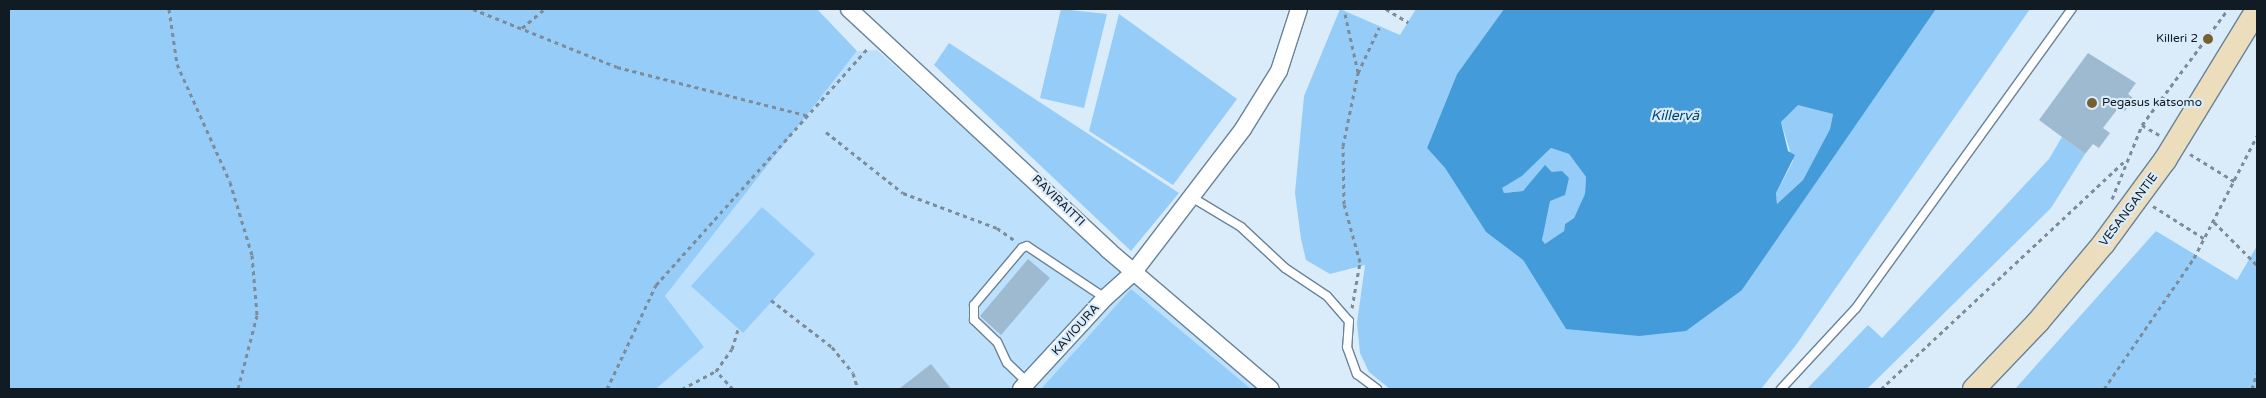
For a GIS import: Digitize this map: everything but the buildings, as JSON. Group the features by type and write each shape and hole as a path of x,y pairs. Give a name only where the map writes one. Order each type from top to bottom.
{"street":[{"name":"RAVIRAITTI","path":"849,9 1133,273 1271,389"},
{"name":"KAVIOURA","path":"1025,386 1104,298 1133,273 1193,198 1279,71 1299,9"},
{"name":"VESANGANTIE","path":"1974,389 2038,322 2138,197 2224,68 2257,10"}],"lane":[{"path":"1781,389 1856,308 2072,9"},
{"path":"1193,198 1241,227 1285,268 1327,296 1349,321 1347,347 1357,374 1377,389"},
{"path":"1025,386 1007,363 997,342 974,320 974,306 1027,246 1104,298"}],"path":[{"path":"169,9 177,64 230,182 252,255 257,315 238,389"},
{"path":"473,9 617,67 809,116"},
{"path":"522,28 545,9"},
{"path":"1386,9 1408,22"},
{"path":"2108,209 2126,159 2142,125 2228,9"},
{"path":"1345,14 1358,72"},
{"path":"1349,321 1360,262 1344,204 1343,146 1358,72 1379,28"},
{"path":"607,389 656,285 879,36"},
{"path":"2142,125 2162,137"},
{"path":"826,132 903,193 997,228 1027,246"},
{"path":"2104,389 2205,239 2257,136"},
{"path":"2187,152 2234,181"},
{"path":"1881,389 2126,159"},
{"path":"2138,197 2205,239"},
{"path":"2214,222 2257,265"},
{"path":"771,300 832,346 853,373 858,389"},
{"path":"682,389 716,371 732,349 738,329"},
{"path":"716,371 733,389"},
{"path":"2252,389 2257,373"}],"shaded area":[{"path":"9,9 817,9 857,51 665,296 704,347 656,389 9,389"},
{"path":"1061,9 1107,14 1084,108 1040,98"},
{"path":"1340,9 1400,35 1416,9 1504,9 1457,74 1427,148 1445,168 1486,232 1523,260 1566,329 1742,290 1936,9 2030,9 1796,345 1761,389 1390,389 1369,372 1360,353 1357,323 1365,265 1330,274 1306,260 1301,239 1295,193 1304,96"},
{"path":"1119,14 1237,99 1173,185 1089,131"},
{"path":"949,43 1179,193 1131,251 934,65"},
{"path":"877,50 1147,293 1258,389 656,389 703,347 664,296 857,51"},
{"path":"1798,104 1833,114 1830,129 1803,180 1777,204 1776,193 1793,161 1781,122"},
{"path":"2062,137 2085,154 2051,208 1867,389 1807,389 1868,325 1882,338 2049,159"},
{"path":"1551,148 1569,154 1586,177 1585,195 1574,218 1565,224 1564,231 1545,245 1542,240 1552,172 1545,166 1523,191 1504,193 1501,188 1522,176"},
{"path":"762,207 815,254 743,333 691,286"},
{"path":"2156,231 2237,280 2257,246 2257,389 2015,389"},
{"path":"1131,289 1251,389 1041,389"}],"water":[{"name":"Killervä","path":"1504,9 1936,9 1742,290 1686,331 1639,336 1566,329 1523,260 1486,232 1445,168 1427,148 1457,74","holes":["1798,105 1833,114 1830,129 1803,180 1777,204 1776,193 1795,155 1788,151 1781,122","1551,148 1569,154 1586,177 1585,194 1574,218 1565,224 1564,231 1545,244 1542,240 1550,201 1565,195 1569,178 1562,171 1552,172 1545,165 1523,191 1504,193 1502,188 1522,176"]}],"place":[{"name":"Killeri 2","path":"2208,39"},
{"name":"Pegasus katsomo","path":"2092,103"}]}
